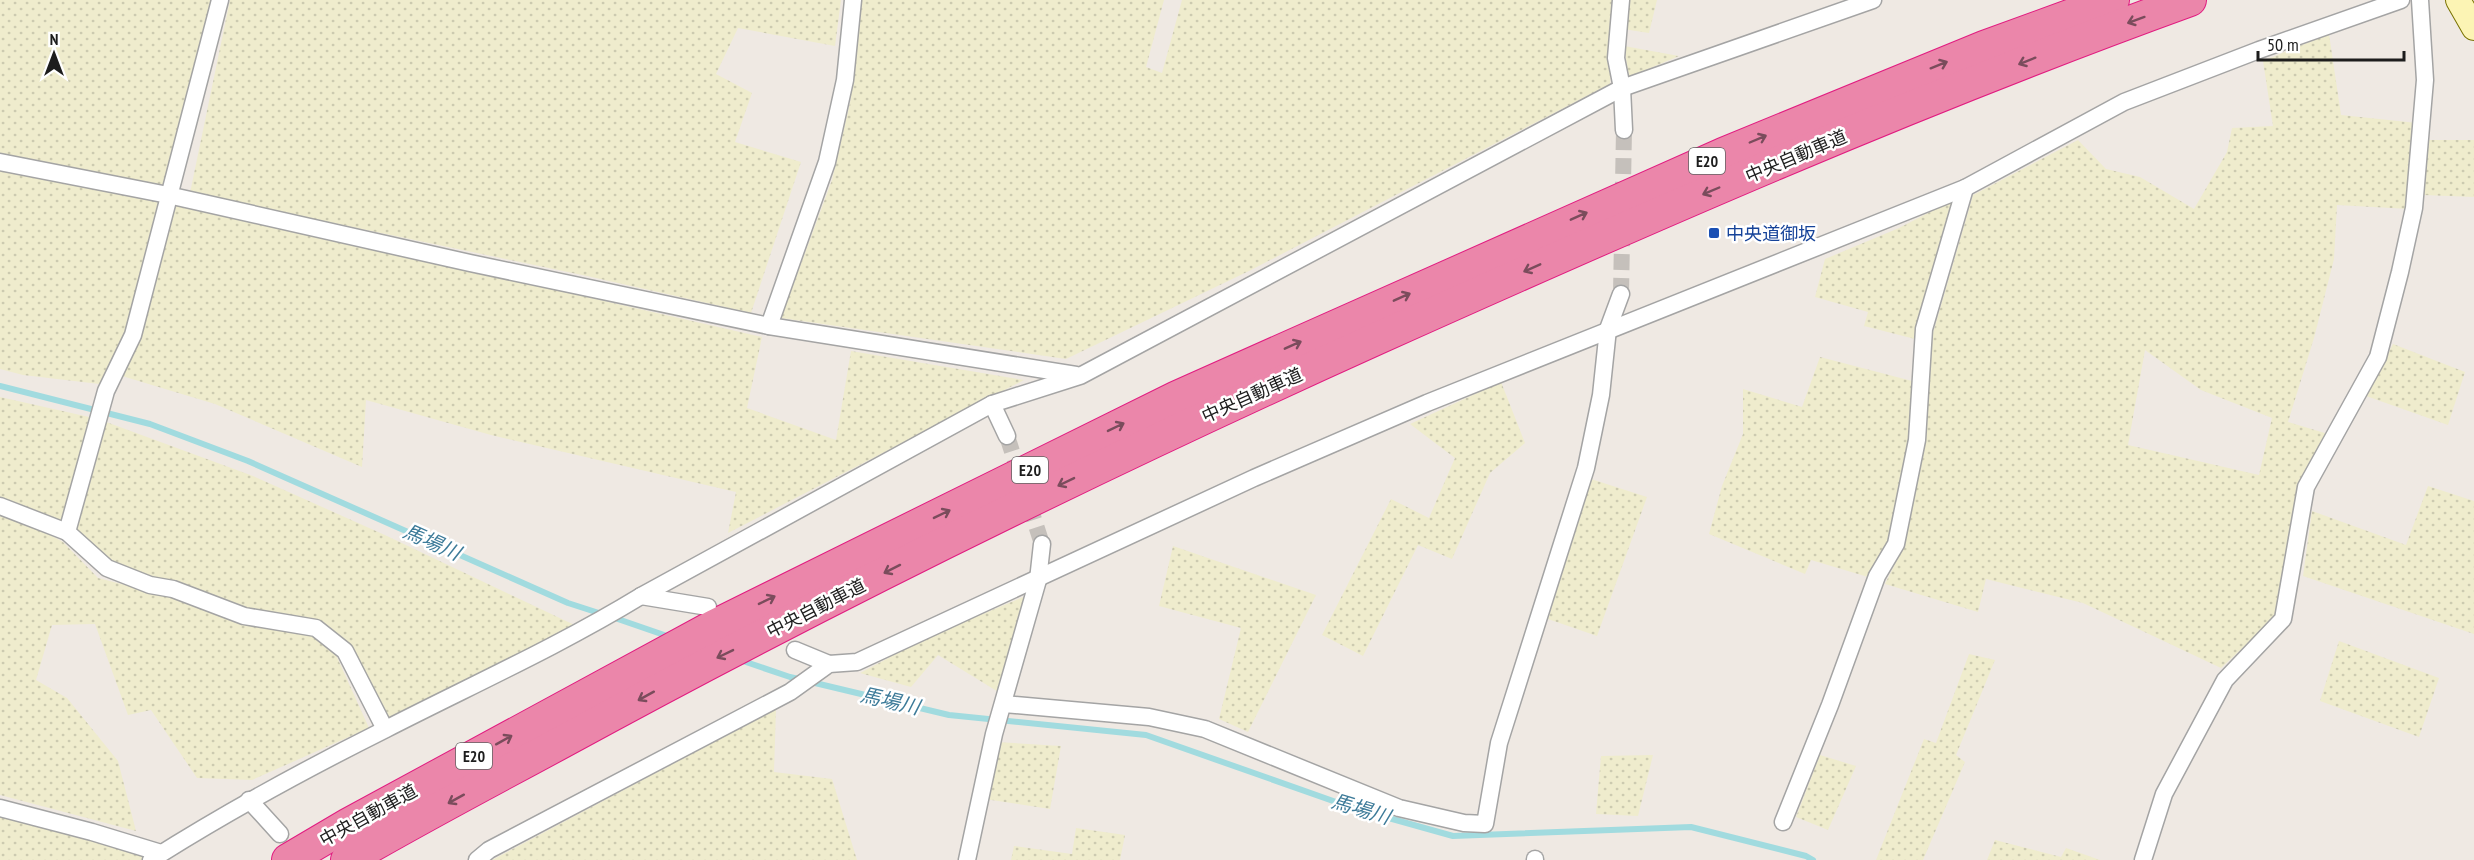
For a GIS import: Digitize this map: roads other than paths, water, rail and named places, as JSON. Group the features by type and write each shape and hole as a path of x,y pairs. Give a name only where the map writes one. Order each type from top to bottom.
{"highway":[{"name":"中央自動車道","path":"284,847 349,824 662,654 711,617 1177,398 1582,215 1881,88 1984,47 2113,0"},
{"name":"中央自動車道","path":"347,860 697,668 987,520 1190,423 1565,253 1899,112 2081,39 2190,0"}],"main road":[{"path":"2458,0 2474,28"}],"street":[{"path":"67,532 106,391 133,335 220,0"},
{"path":"769,326 827,162 844,80 853,0"},
{"path":"1621,0 1616,58 1622,88 1624,130"},
{"path":"0,808 92,832 156,857 249,800 595,624 641,596 992,404 1080,376 1622,88 1873,0"},
{"path":"477,860 489,850 797,688 823,669 857,662 1254,478 1427,403 1608,328 1965,188 2124,102 2259,50 2401,0"},
{"path":"2143,860 2164,794 2225,680 2283,619 2306,487 2378,357 2414,208 2425,80 2420,0"},
{"path":"0,162 168,195 470,263 769,326 1080,376"},
{"path":"1783,822 1830,705 1877,576 1896,544 1917,440 1924,329 1965,188"},
{"path":"1003,706 1149,717 1205,729 1399,808 1464,823 1485,824 1499,743 1586,468 1601,395 1608,328 1621,294"},
{"path":"992,404 1007,436"},
{"path":"0,506 67,532 107,568 150,585 173,589 244,616 316,628 345,651 385,729"},
{"path":"967,860 996,729 1038,580 1042,544"},
{"path":"641,596 711,617"},
{"path":"795,650 823,669"},
{"path":"249,800 284,847"}],"waterway":[{"name":"馬場川","path":"0,386 150,424 248,461 568,603 602,614"},
{"name":"馬場川","path":"612,617 670,637"},
{"name":"馬場川","path":"740,660 790,677 949,715 1146,735 1353,808 1453,836 1691,827 1806,856 1813,860"}],"tunnel":[{"path":"1621,294 1624,130"},
{"path":"1007,436 1042,544"}],"place":[{"name":"中央道御坂","path":"1714,233"}]}
